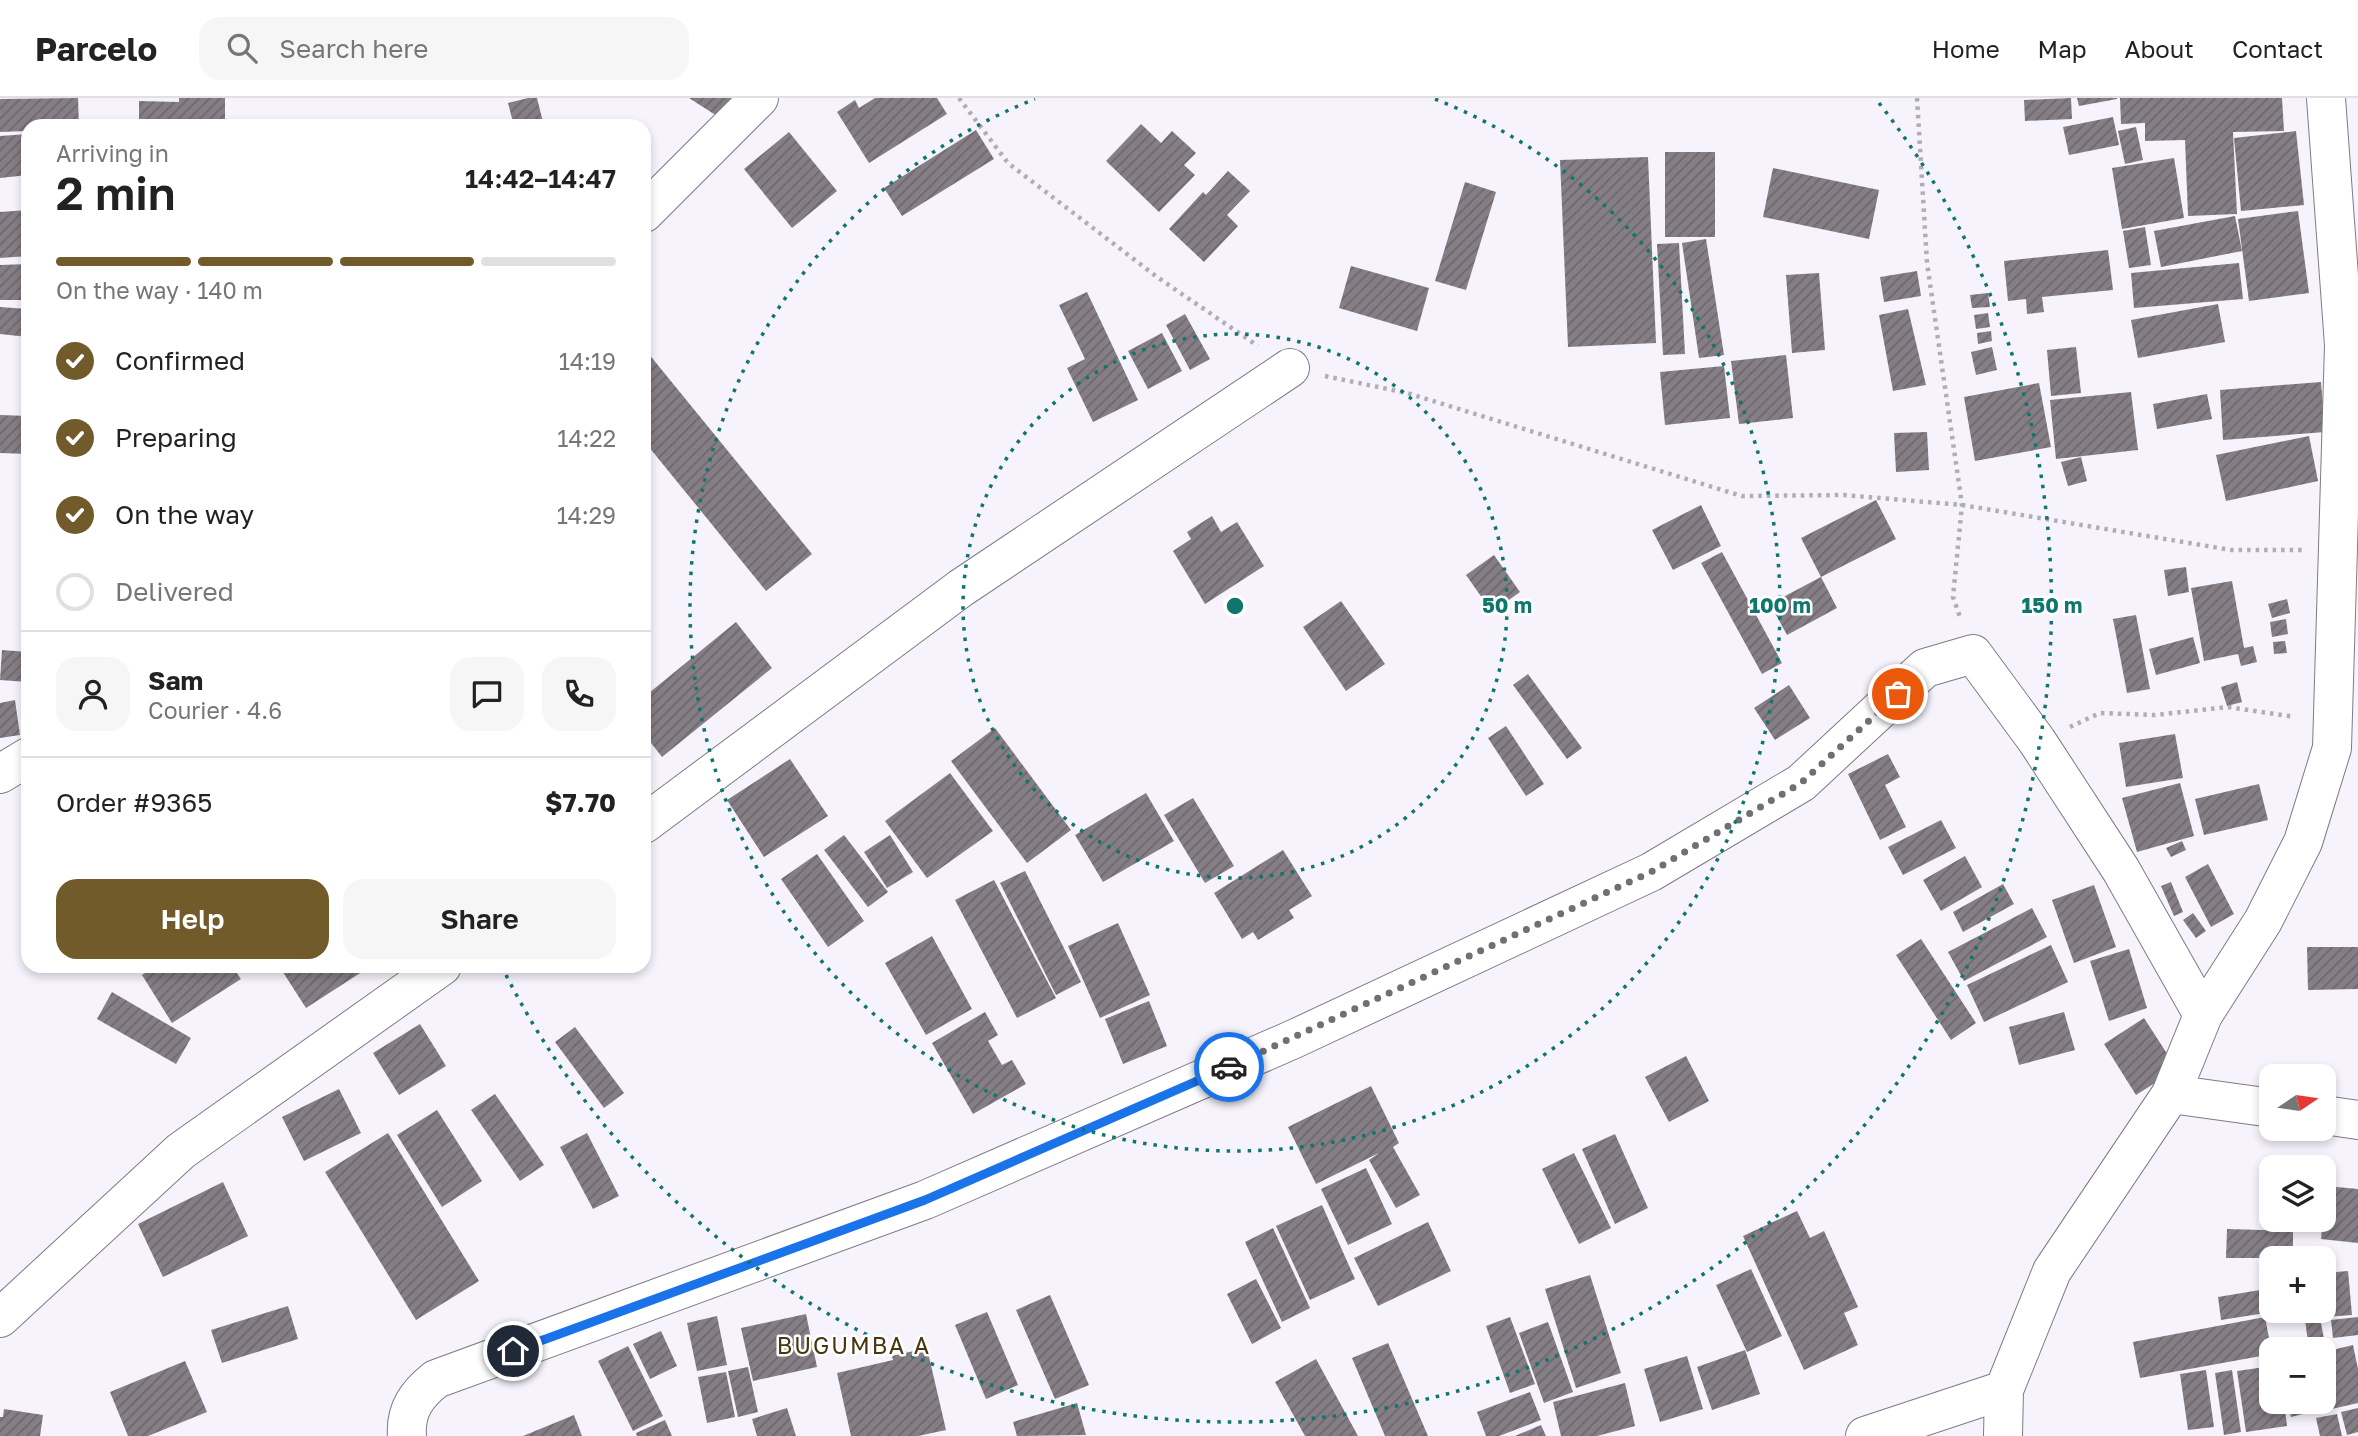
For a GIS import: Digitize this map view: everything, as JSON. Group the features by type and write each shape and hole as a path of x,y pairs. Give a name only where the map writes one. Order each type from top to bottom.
{"street":[{"path":"651,206 760,98"},
{"path":"2003,1436 2004,1390 2052,1271 2171,1094 2203,1015 2263,921 2303,842 2340,741 2339,554 2344,345 2326,98"},
{"path":"651,819 961,588 1290,368"},
{"path":"407,1436 406,1424 416,1395 436,1379 925,1200 1294,1039 1651,872 1801,783 1925,668 1973,654 2037,741 2121,870 2203,1015"},
{"path":"0,774 21,761"},
{"path":"0,1318 181,1151 432,973"},
{"path":"2171,1094 2259,1106"},
{"path":"2336,1117 2358,1120"},
{"path":"1865,1436 2004,1390"}],"path":[{"path":"959,98 1008,163 1157,277 1290,368 1407,393 1742,496 1843,495 1962,505 2231,550 2291,549 2339,554"},
{"path":"1917,98 1927,263 1962,505 1953,597 1973,654"},
{"path":"2037,741 2100,713 2155,715 2228,707 2340,741"}],"building":[{"path":"78,98 79,119 21,119 21,131 0,132 0,99"},
{"path":"179,98 225,98 225,119 139,119 139,101 179,102"},
{"path":"537,98 542,119 512,119 508,103"},
{"path":"689,98 744,98 728,123"},
{"path":"875,98 937,98 947,114 869,163 837,112 855,100 859,108"},
{"path":"2071,98 2072,119 2025,121 2024,100"},
{"path":"2077,98 2117,98 2117,99 2079,106"},
{"path":"2120,98 2282,98 2284,131 2233,132 2237,214 2188,216 2185,140 2145,141 2145,123 2121,124"},
{"path":"2113,117 2119,145 2069,155 2063,127"},
{"path":"1141,124 1161,143 1172,131 1196,153 1184,165 1195,175 1159,212 1106,161"},
{"path":"2136,127 2143,160 2125,164 2118,131"},
{"path":"976,130 994,159 902,216 884,188"},
{"path":"2296,131 2304,205 2241,211 2234,138"},
{"path":"789,132 837,191 792,228 744,169"},
{"path":"21,134 21,176 0,178 0,136"},
{"path":"1665,152 1715,152 1715,237 1665,237"},
{"path":"1648,157 1656,343 1568,347 1560,160"},
{"path":"2174,158 2184,218 2122,229 2112,168"},
{"path":"1773,168 1879,190 1869,239 1763,217"},
{"path":"1228,171 1250,191 1227,215 1238,226 1204,262 1169,229 1203,192 1206,195"},
{"path":"1465,182 1496,192 1466,290 1435,281"},
{"path":"21,210 21,256 0,258 0,212"},
{"path":"2298,211 2309,293 2249,301 2238,219"},
{"path":"2235,216 2242,251 2161,267 2154,231"},
{"path":"2145,227 2151,265 2129,268 2123,231"},
{"path":"1706,239 1724,355 1699,358 1682,243"},
{"path":"1679,243 1685,354 1663,355 1657,244"},
{"path":"2108,250 2113,290 2042,297 2044,312 2027,314 2026,299 2008,301 2004,261"},
{"path":"2239,263 2243,299 2134,308 2131,273"},
{"path":"21,264 21,300 0,300 0,265"},
{"path":"1351,266 1429,288 1417,331 1339,308"},
{"path":"1917,271 1921,296 1884,302 1880,277"},
{"path":"1819,273 1825,350 1792,353 1786,275"},
{"path":"1087,292 1138,400 1093,422 1067,368 1085,359 1059,305"},
{"path":"1988,293 1990,307 1972,308 1970,295"},
{"path":"2218,304 2225,342 2138,358 2131,320"},
{"path":"0,307 21,308 21,336 0,334"},
{"path":"1908,309 1926,385 1893,391 1879,315"},
{"path":"1988,313 1990,327 1976,329 1974,315"},
{"path":"1185,314 1210,359 1190,370 1166,325"},
{"path":"1991,331 1992,341 1978,344 1977,333"},
{"path":"1162,333 1182,371 1148,389 1128,351"},
{"path":"1992,347 1997,370 1976,375 1971,352"},
{"path":"2076,347 2081,393 2051,396 2047,350"},
{"path":"1786,355 1793,418 1739,424 1731,361"},
{"path":"651,357 812,554 766,591 651,450"},
{"path":"1724,366 1730,418 1665,425 1660,372"},
{"path":"2321,382 2325,432 2223,440 2220,390"},
{"path":"2039,383 2051,447 1975,461 1964,397"},
{"path":"2131,392 2138,450 2056,459 2050,400"},
{"path":"2207,394 2212,419 2157,429 2153,404"},
{"path":"0,415 21,416 21,454 0,453"},
{"path":"1927,432 1929,470 1896,472 1894,433"},
{"path":"2309,436 2318,481 2226,501 2216,455"},
{"path":"2081,457 2087,481 2068,486 2061,462"},
{"path":"1876,500 1896,539 1821,577 1801,538"},
{"path":"1701,505 1721,546 1673,570 1652,530"},
{"path":"1212,516 1221,532 1237,522 1264,566 1205,604 1173,551 1191,539 1187,532"},
{"path":"1722,552 1782,663 1762,674 1701,563"},
{"path":"1494,555 1520,592 1492,612 1466,575"},
{"path":"2186,567 2189,592 2168,596 2164,570"},
{"path":"1821,577 1837,608 1787,635 1770,604"},
{"path":"2232,581 2244,648 2253,646 2257,662 2241,666 2238,654 2204,661 2191,588"},
{"path":"2287,599 2290,613 2272,618 2268,604"},
{"path":"1341,601 1385,664 1346,691 1303,627"},
{"path":"2136,615 2150,689 2127,693 2113,619"},
{"path":"2286,619 2288,634 2272,637 2270,622"},
{"path":"736,622 772,668 662,757 651,743 651,691"},
{"path":"2193,637 2200,663 2156,675 2149,649"},
{"path":"2285,641 2287,653 2274,654 2273,642"},
{"path":"2,650 21,651 21,682 0,680"},
{"path":"1528,674 1582,748 1567,759 1513,685"},
{"path":"2237,682 2242,702 2227,706 2221,687"},
{"path":"1789,685 1810,718 1775,740 1754,708"},
{"path":"15,700 20,735 0,738 0,703"},
{"path":"1506,726 1544,784 1526,796 1488,738"},
{"path":"995,728 1071,830 1027,863 951,761"},
{"path":"2175,734 2183,778 2126,787 2119,743"},
{"path":"1888,754 1900,777 1885,785 1906,827 1880,840 1848,774"},
{"path":"790,759 828,816 764,857 727,800"},
{"path":"950,773 993,831 927,878 885,821"},
{"path":"2180,783 2194,836 2137,852 2122,798"},
{"path":"2259,784 2268,820 2204,835 2195,799"},
{"path":"1146,793 1174,841 1103,882 1075,835"},
{"path":"1193,798 1234,866 1205,883 1164,815"},
{"path":"1941,820 1956,848 1903,875 1888,847"},
{"path":"844,835 888,892 868,907 824,850"},
{"path":"890,835 913,872 887,888 864,852"},
{"path":"2182,841 2186,850 2171,857 2166,848"},
{"path":"1283,850 1312,896 1289,910 1294,918 1258,940 1253,932 1242,939 1214,893"},
{"path":"817,854 864,921 828,947 781,879"},
{"path":"1965,856 1982,887 1941,911 1923,880"},
{"path":"2208,864 2234,914 2211,927 2185,877"},
{"path":"1025,871 1081,982 1056,995 1000,883"},
{"path":"994,880 1056,998 1017,1018 955,900"},
{"path":"2171,882 2183,912 2174,916 2161,886"},
{"path":"2003,884 2014,904 1963,932 1953,912"},
{"path":"2094,885 2116,947 2074,963 2052,900"},
{"path":"2032,908 2047,937 1964,981 1948,952"},
{"path":"2193,913 2206,931 2196,938 2183,920"},
{"path":"1118,923 1150,995 1100,1018 1068,946"},
{"path":"932,936 972,1009 926,1035 885,963"},
{"path":"1921,939 1976,1023 1951,1040 1896,955"},
{"path":"2051,945 2068,982 1984,1022 1967,985"},
{"path":"2307,947 2358,947 2358,989 2308,990"},
{"path":"2129,949 2147,1008 2109,1021 2090,961"},
{"path":"237,973 241,979 172,1023 142,975"},
{"path":"284,973 360,973 306,1008"},
{"path":"112,992 191,1038 176,1064 97,1019"},
{"path":"1149,1001 1167,1046 1123,1064 1105,1019"},
{"path":"985,1012 998,1035 988,1041 1002,1065 1012,1060 1026,1084 973,1114 932,1043"},
{"path":"2064,1012 2075,1050 2019,1065 2009,1027"},
{"path":"2144,1018 2177,1069 2136,1095 2104,1044"},
{"path":"420,1024 446,1066 399,1095 373,1053"},
{"path":"575,1027 624,1093 604,1108 555,1042"},
{"path":"1686,1056 1709,1101 1669,1122 1645,1077"},
{"path":"1371,1086 1399,1143 1393,1147 1420,1195 1396,1208 1369,1160 1379,1153 1316,1184 1288,1127"},
{"path":"339,1089 361,1133 304,1161 282,1117"},
{"path":"495,1094 544,1165 520,1181 471,1110"},
{"path":"437,1110 482,1181 442,1207 397,1135"},
{"path":"388,1133 479,1281 416,1320 325,1172"},
{"path":"587,1133 619,1196 593,1209 560,1147"},
{"path":"1615,1134 1648,1208 1615,1224 1582,1149"},
{"path":"1574,1153 1611,1228 1579,1244 1542,1169"},
{"path":"1366,1168 1392,1224 1348,1245 1321,1189"},
{"path":"223,1182 248,1236 163,1277 138,1224"},
{"path":"2336,1187 2358,1189 2358,1243 2321,1239 2322,1232 2336,1232"},
{"path":"1322,1205 1355,1279 1310,1300 1276,1226"},
{"path":"1797,1211 1810,1238 1824,1231 1858,1307 1844,1313 1858,1345 1804,1370 1743,1236"},
{"path":"1428,1222 1451,1271 1378,1306 1354,1258"},
{"path":"1273,1228 1310,1308 1282,1322 1245,1242"},
{"path":"2227,1229 2293,1232 2293,1246 2259,1246 2259,1258 2226,1258"},
{"path":"1751,1269 1782,1336 1747,1352 1716,1285"},
{"path":"2348,1271 2352,1315 2336,1316 2336,1272"},
{"path":"1590,1275 1621,1373 1576,1388 1545,1289"},
{"path":"1256,1279 1281,1328 1252,1344 1227,1294"},
{"path":"2259,1290 2259,1314 2221,1320 2218,1297"},
{"path":"1050,1295 1089,1385 1055,1399 1016,1310"},
{"path":"288,1306 298,1339 222,1363 211,1330"},
{"path":"987,1312 1018,1385 986,1399 955,1325"},
{"path":"806,1314 817,1367 753,1381 741,1328"},
{"path":"717,1316 727,1365 697,1371 687,1323"},
{"path":"1510,1317 1535,1384 1510,1393 1486,1326"},
{"path":"2358,1317 2358,1335 2333,1337 2331,1323 2336,1323 2336,1319"},
{"path":"2259,1318 2259,1323 2266,1323 2269,1337 2259,1337 2259,1356 2140,1378 2133,1342"},
{"path":"1548,1322 1573,1392 1544,1403 1519,1333"},
{"path":"2305,1323 2321,1323 2324,1337 2307,1337"},
{"path":"661,1331 677,1366 650,1379 633,1344"},
{"path":"1388,1343 1428,1436 1385,1436 1352,1358"},
{"path":"2353,1345 2358,1369 2358,1403 2336,1408 2336,1349"},
{"path":"628,1346 663,1416 633,1431 598,1361"},
{"path":"927,1348 946,1430 918,1436 851,1436 837,1373 893,1360 892,1356"},
{"path":"1745,1350 1760,1394 1712,1410 1697,1367"},
{"path":"1687,1356 1703,1409 1660,1422 1644,1369"},
{"path":"1316,1359 1358,1436 1305,1436 1275,1382"},
{"path":"185,1361 207,1412 148,1436 128,1436 110,1392"},
{"path":"748,1367 758,1412 738,1417 728,1371"},
{"path":"2259,1368 2259,1414 2286,1414 2287,1426 2246,1432 2237,1371"},
{"path":"2206,1370 2214,1427 2188,1430 2180,1374"},
{"path":"2232,1370 2241,1432 2224,1435 2215,1373"},
{"path":"726,1372 735,1417 707,1423 698,1377"},
{"path":"1625,1383 1635,1426 1597,1436 1561,1436 1553,1402"},
{"path":"1530,1392 1541,1420 1499,1436 1486,1436 1477,1412"},
{"path":"1077,1403 1086,1435 1017,1436 1013,1422"},
{"path":"787,1408 796,1436 757,1436 752,1419"},
{"path":"2358,1408 2358,1432 2347,1435 2341,1412"},
{"path":"4,1409 43,1415 40,1436 0,1436 0,1417 3,1417"},
{"path":"2337,1414 2342,1436 2320,1436 2316,1418"},
{"path":"574,1415 582,1436 523,1436"},
{"path":"665,1420 672,1436 637,1436 636,1433"},
{"path":"1541,1425 1546,1436 1515,1436"}],"way so far":[{"path":"1229,1067 1651,872 1801,783 1898,694"}],"district":[{"name":"BUGUMBA A","path":"854,1346"}],"route":[{"path":"513,1351 925,1200 1229,1067"}]}
